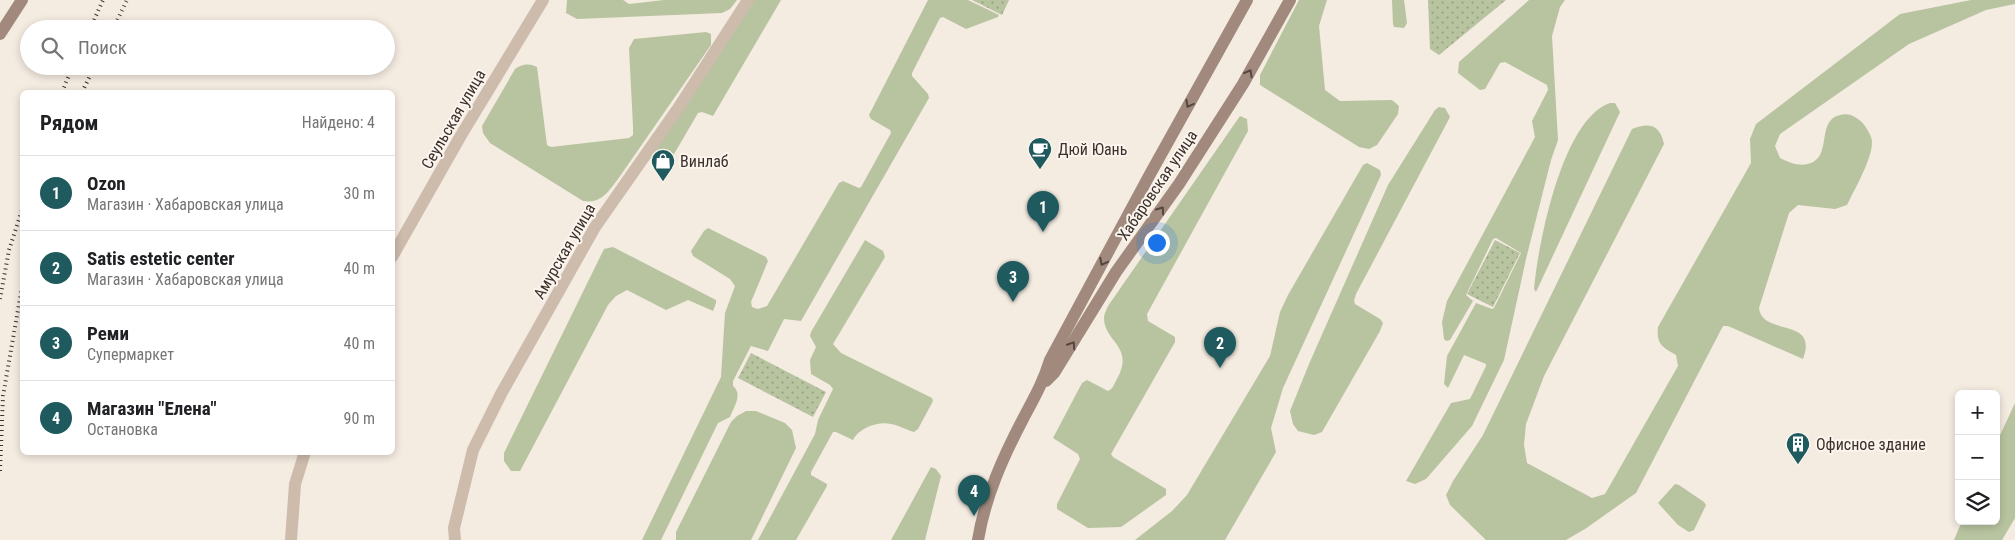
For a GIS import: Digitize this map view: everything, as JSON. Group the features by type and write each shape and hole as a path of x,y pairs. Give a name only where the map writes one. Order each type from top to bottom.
{"main road":[{"path":"0,34 22,0"},
{"name":"Хабаровская улица","path":"978,540 991,487 1023,419 1043,384 1050,360 1247,0"},
{"name":"Хабаровская улица","path":"1043,384 1054,373 1116,272 1185,175 1243,84 1290,0"}],"street":[{"name":"Сеульская улица","path":"395,252 460,137 543,0"},
{"name":"Амурская улица","path":"455,540 454,528 473,450 502,394 595,227 679,107 748,0"},
{"path":"291,540 295,484 304,455"}],"green space":[{"path":"567,0 623,0 629,4 664,0 737,0 730,9 722,13 577,19 566,13"},
{"path":"751,0 781,0 713,116 702,112 698,113 667,166 663,167 654,162 652,155"},
{"path":"928,0 968,0 999,15 966,29 943,17 940,18 912,73 912,76 928,94 929,98 801,321 784,319 768,351 751,346 733,381 738,397 730,417 718,423 661,540 642,540 721,377 725,313 735,286 730,279 693,256 691,251 708,228 766,257 768,261 751,302 752,307 758,309 767,306 839,183 843,181 859,188 861,187 891,133 890,130 871,119 869,115"},
{"path":"972,0 1009,0 1002,15"},
{"path":"1299,0 1327,0 1319,26 1325,90 1340,101 1392,100 1399,106 1398,114 1377,145 1369,149 1359,147 1260,85 1260,75"},
{"path":"1392,0 1404,0 1407,23 1404,28 1394,27"},
{"path":"1428,0 1506,0 1439,55 1430,49"},
{"path":"1529,0 1565,0 1560,7 1552,36 1558,140 1551,160 1526,259 1504,360 1472,426 1426,479 1415,484 1406,481 1451,403 1470,399 1486,366 1486,364 1464,355 1448,388 1444,384 1447,356 1476,303 1494,308 1521,253 1496,238 1493,239 1466,295 1473,301 1450,340 1446,341 1444,339 1442,322 1447,301 1535,137 1532,121 1548,90 1547,85 1505,62 1500,63 1485,89 1480,90 1458,73 1459,62"},
{"path":"1971,0 2015,0 2015,4 1986,10 1909,44 1780,134 1775,146 1780,158 1800,165 1809,164 1818,158 1822,152 1829,123 1833,118 1840,115 1851,115 1861,121 1871,137 1872,143 1864,171 1847,205 1835,209 1798,205 1789,213 1759,308 1762,317 1769,322 1797,332 1803,337 1806,346 1803,359 1728,326 1723,326 1636,493 1566,540 1486,540 1450,505 1446,495 1483,435 1632,129 1644,126 1653,127 1660,133 1664,144 1544,376 1526,424 1524,445 1527,463 1592,498 1605,494 1678,366 1676,355 1659,341 1658,327 1751,163 1750,139 1756,124 1900,14"},
{"path":"706,32 711,34 711,45 618,179 604,196 595,201 583,201 490,143 483,133 482,126 515,69 528,65 537,67 547,145 551,147 629,138 633,135 633,126 629,48 634,39"},
{"path":"1610,103 1615,103 1620,112 1536,292 1534,289 1536,269 1547,215 1566,157 1578,132 1593,114"},
{"path":"1439,107 1445,108 1450,117 1354,301 1355,304 1380,319 1383,323 1380,331 1322,432 1314,435 1298,431 1293,424 1290,411 1309,364 1388,185 1435,110"},
{"path":"1240,116 1247,119 1248,131 1147,314 1148,321 1175,337 1175,342 1111,454 1166,489 1166,495 1121,527 1088,528 1057,509 1057,504 1080,459 1078,454 1053,438 1082,383 1087,380 1108,391 1113,386 1122,368 1123,359 1121,352 1105,326 1104,316 1108,306"},
{"path":"1367,163 1380,170 1381,175 1283,388 1271,428 1276,452 1225,540 1135,540 1172,511 1187,495 1270,356 1280,312 1288,295 1363,165"},
{"path":"865,240 883,251 885,257 833,344 841,353 932,398 933,401 918,429 914,432 886,423 869,426 853,440 833,432 811,472 811,475 827,484 827,486 796,540 758,540 815,434 818,420 833,389 830,385 811,374 810,360 816,347 810,336 811,332"},
{"path":"1495,240 1520,253 1493,307 1467,294"},
{"path":"613,247 716,300 713,311 688,300 666,310 627,290 616,296 608,305 520,471 511,471 504,461 504,453 604,249"},
{"path":"751,353 826,392 813,417 738,378"},
{"path":"2015,403 2015,518 2002,540 1954,540 1960,525 2000,525 2000,435"},
{"path":"746,411 756,411 785,423 792,430 796,448 751,540 676,540 676,532 731,422"},
{"path":"931,467 936,469 941,476 925,540 891,540"},
{"path":"1675,484 1706,505 1694,530 1689,532 1678,525 1658,503"}],"railway":[{"path":"94,20 103,0"},
{"path":"117,20 127,0"},
{"path":"63,90 69,75"},
{"path":"83,90 90,75"},
{"path":"0,299 9,250 20,216"},
{"path":"0,471 3,396 20,298"}],"place":[{"name":"Дюй Юань","path":"1040,170"},
{"name":"Винлаб","path":"663,182"},
{"name":"Ozon","path":"1043,232"},
{"name":"Реми","path":"1013,302"},
{"name":"Satis estetic center","path":"1220,368"},
{"name":"Офисное здание","path":"1798,465"},
{"name":"Магазин \"Елена\"","path":"974,516"}]}
